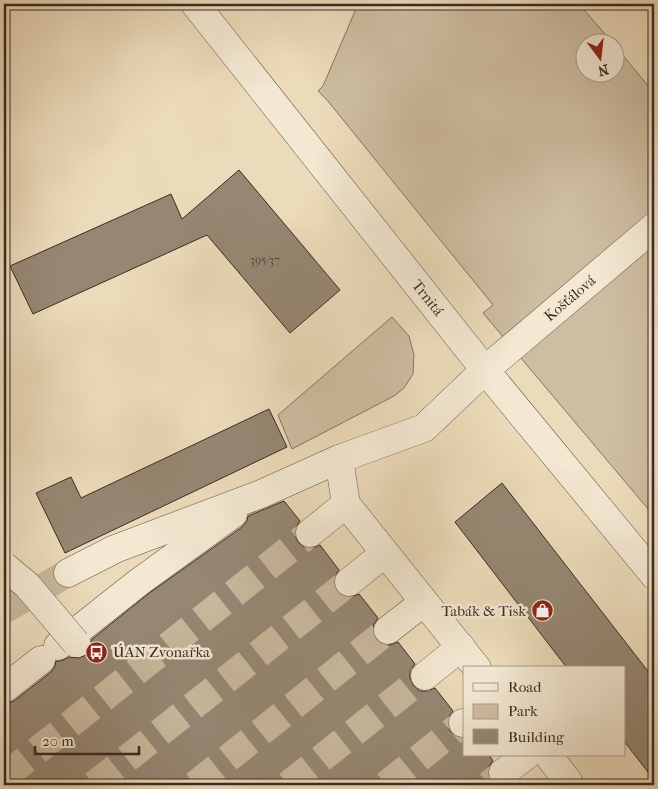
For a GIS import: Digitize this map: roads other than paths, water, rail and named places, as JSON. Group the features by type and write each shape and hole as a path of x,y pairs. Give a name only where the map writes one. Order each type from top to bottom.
{"street":[{"name":"Trnitá","path":"200,10 485,370 654,574"},
{"name":"Košťálová","path":"261,494 339,460 424,428 485,370 654,227"},
{"path":"339,460 346,504 469,658 425,676"},
{"path":"68,573 115,549 261,494"},
{"path":"4,689 59,650 139,582 261,494"},
{"path":"310,533 346,504"},
{"path":"349,582 385,553"},
{"path":"4,566 27,585 59,650"},
{"path":"388,630 424,602"},
{"path":"504,773 525,756"},
{"path":"549,756 570,785"}],"tunnel":[{"path":"4,777 310,533"},
{"path":"4,610 68,573"},
{"path":"94,785 349,582"},
{"path":"195,785 388,630"},
{"path":"288,785 425,676"},
{"path":"386,785 463,723"},
{"path":"489,785 503,773"}],"place":[{"name":"Tabák & Tisk","path":"542,611"},
{"name":"ÚAN Zvonařka","path":"97,652"}]}
